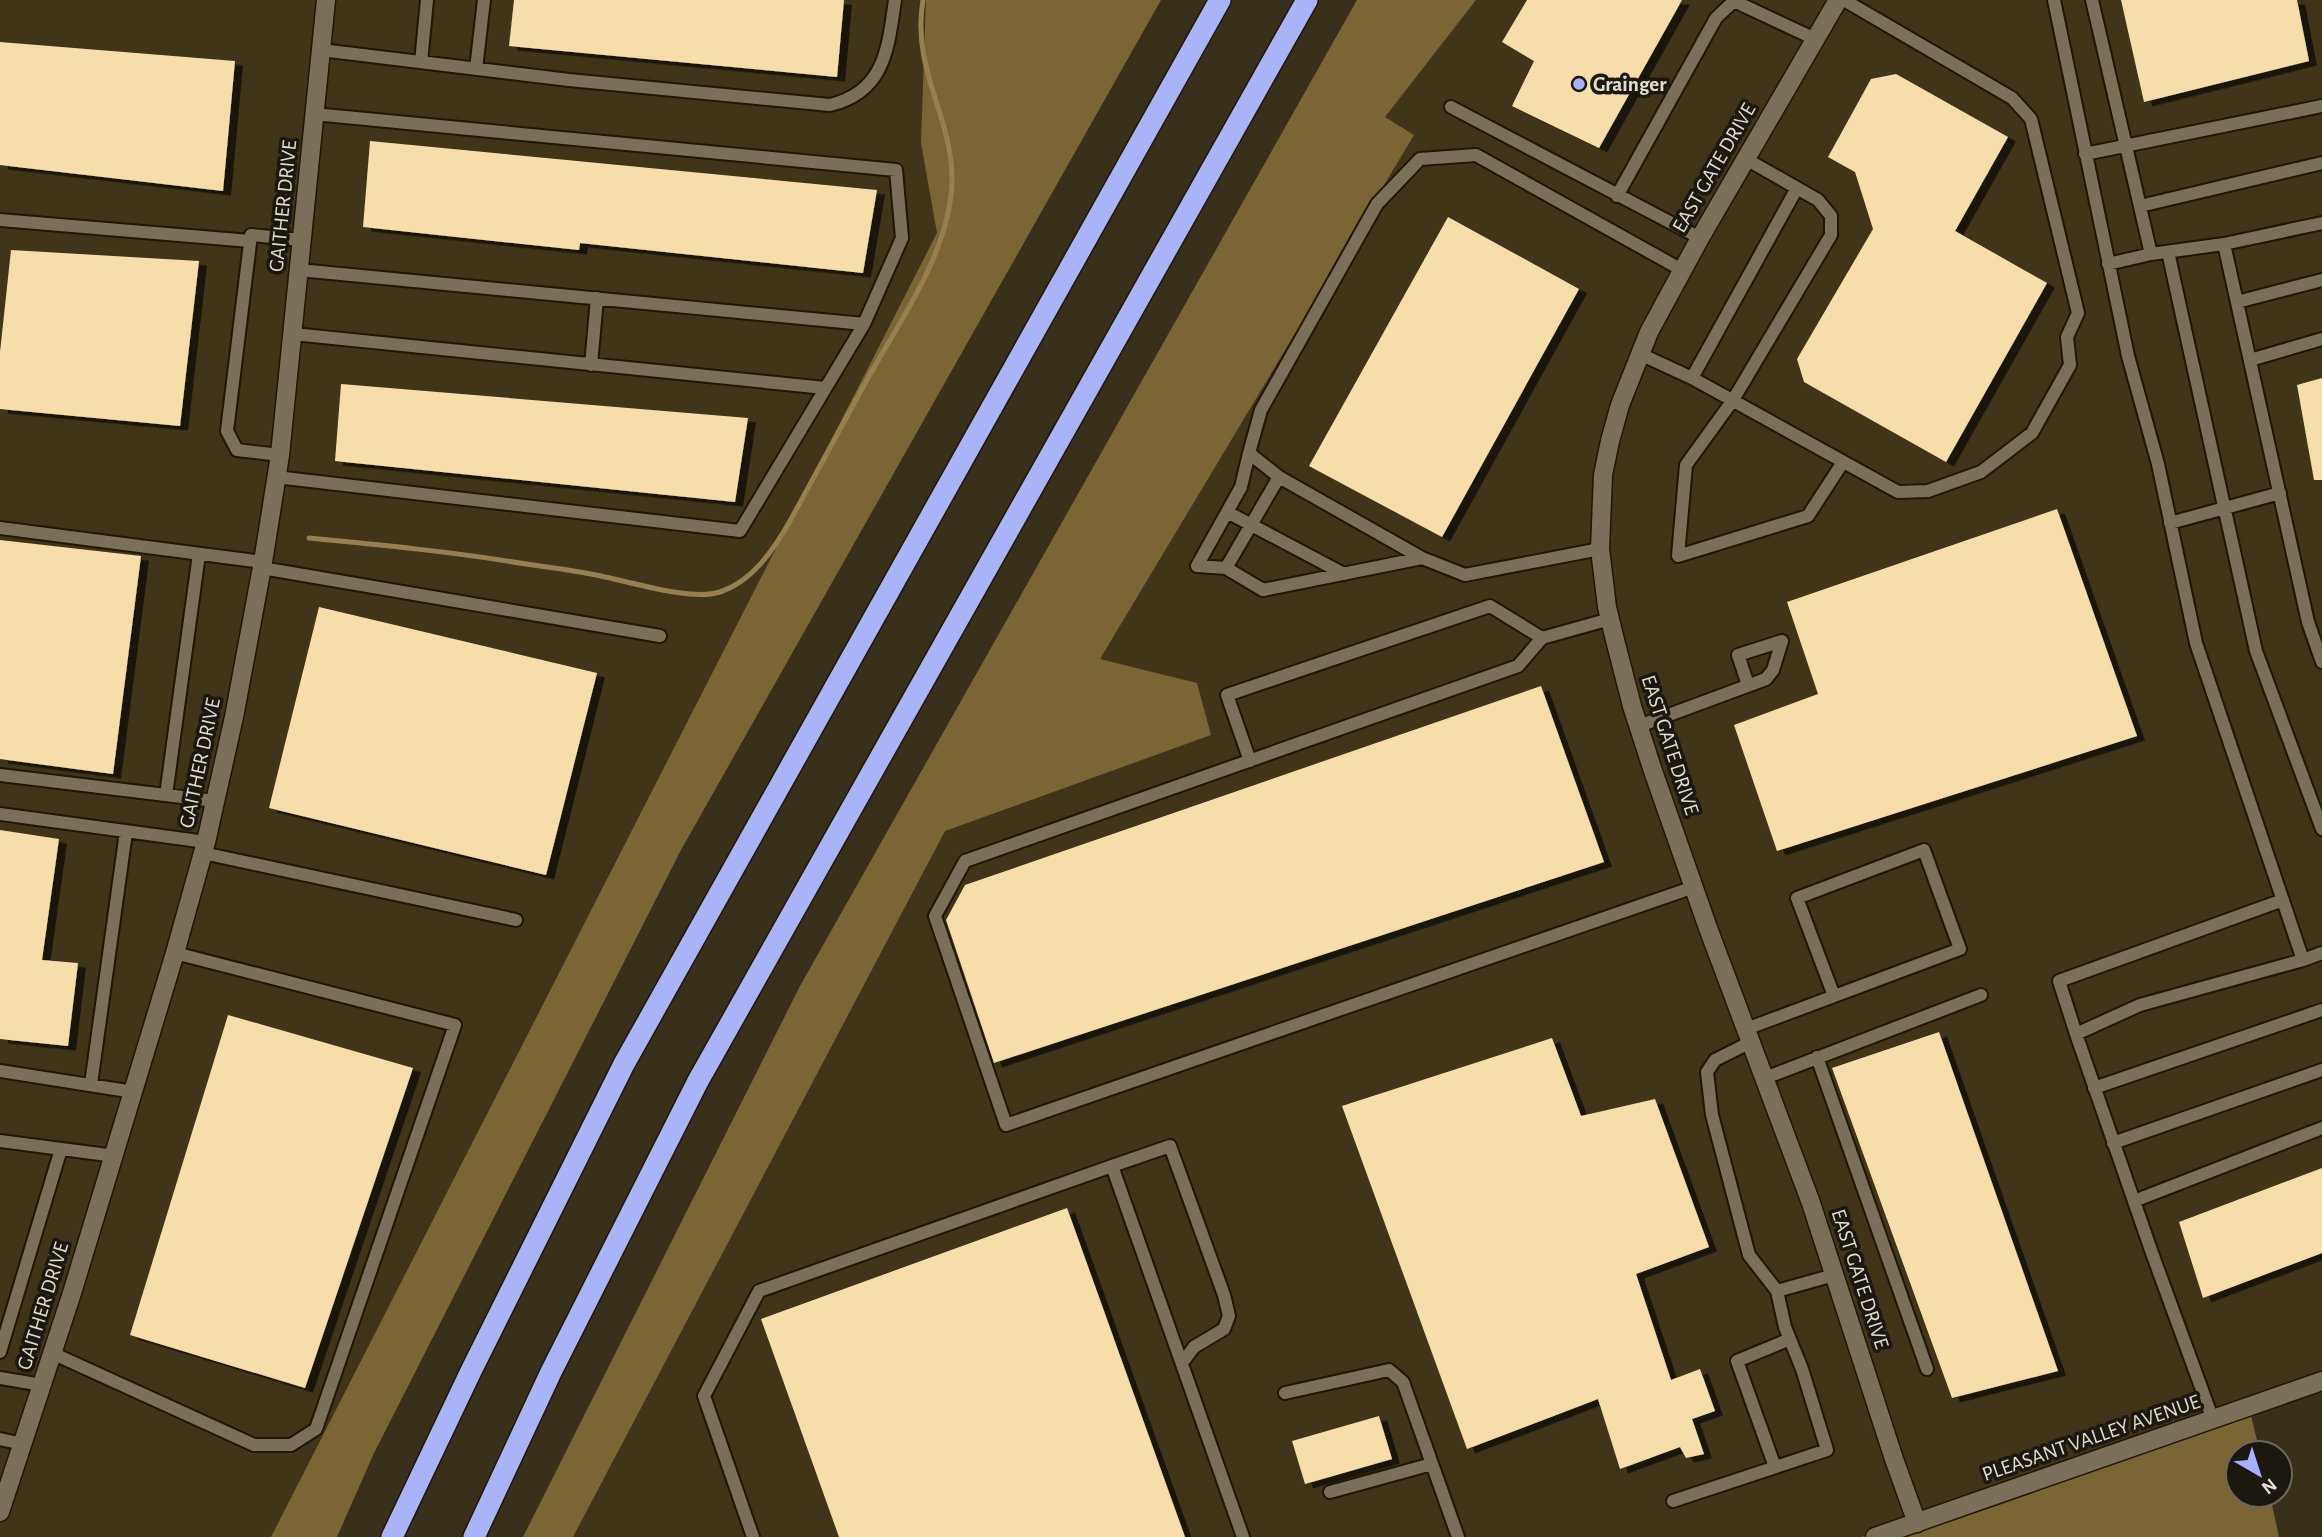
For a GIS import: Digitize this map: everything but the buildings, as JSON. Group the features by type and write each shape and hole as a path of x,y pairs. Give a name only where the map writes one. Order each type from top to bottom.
{"highway":[{"path":"392,1537 471,1371 624,1064 1220,0"},
{"path":"474,1537 551,1372 698,1081 1307,0"}],"street":[{"name":"GAITHER DRIVE","path":"0,1512 114,1156 175,953 205,847 234,717 279,455 326,0"},
{"name":"EAST GATE DRIVE","path":"1838,0 1682,270 1640,354 1620,405 1610,441 1602,486 1600,549 1610,619 1639,726 1694,887 1811,1203 1917,1523"},
{"name":"PLEASANT VALLEY AVENUE","path":"1875,1537 2322,1381"}],"lane":[{"path":"421,62 427,0"},
{"path":"476,69 484,0"},
{"path":"321,50 583,81 830,105 849,100 873,80 885,53 895,0"},
{"path":"1640,354 1692,378 1898,492 1928,491 1981,472 2032,433 2070,365 2067,337 2078,313 2031,119 2012,98 1844,0"},
{"path":"2054,0 2128,356 2158,464 2196,643 2303,960"},
{"path":"2092,0 2151,254"},
{"path":"1617,196 1716,18 1734,1 1815,39"},
{"path":"2085,154 2322,106"},
{"path":"1451,107 1700,238"},
{"path":"276,477 740,531 864,324 902,238 896,170 314,114"},
{"path":"1422,558 1263,590 1226,568 1197,566 1241,486 1261,410 1377,204 1420,159 1476,155 1682,270"},
{"path":"1746,159 1818,200 1831,216 1831,235 1733,400 1686,465 1678,556 1808,516 1843,462"},
{"path":"2140,206 2322,163"},
{"path":"1692,378 1797,188"},
{"path":"0,220 250,241"},
{"path":"2108,264 2151,254 2224,244 2322,223"},
{"path":"279,455 237,450 227,431 251,235 301,240"},
{"path":"2224,244 2308,622 2322,662"},
{"path":"2168,252 2256,651 2322,829"},
{"path":"299,270 864,324"},
{"path":"2237,302 2322,280"},
{"path":"591,365 597,298"},
{"path":"293,334 825,388"},
{"path":"2250,360 2322,339"},
{"path":"1249,453 1279,477 1422,558 1465,575 1600,549"},
{"path":"1226,568 1279,477"},
{"path":"2170,523 2280,494"},
{"path":"1227,512 1345,574"},
{"path":"0,528 199,554 660,636"},
{"path":"166,795 199,554"},
{"path":"1250,761 1227,695 1490,606 1542,638"},
{"path":"1610,619 1542,638 1518,666 965,861 935,916 1006,1125 1694,887"},
{"path":"1639,726 1748,685"},
{"path":"0,775 215,801"},
{"path":"0,814 126,832 205,847 516,920"},
{"path":"91,1084 126,832"},
{"path":"1673,1501 1827,1450 1777,1291 1749,1255 1712,1115 1706,1072 1715,1060 1749,1036 1834,996 1960,949 1924,850 1797,898 1834,996"},
{"path":"2213,1420 2113,1143 2059,981 2283,900"},
{"path":"52,1353 254,1445 291,1445 316,1429 455,1026 175,953"},
{"path":"2076,1034 2140,1005 2322,953"},
{"path":"1765,1078 1981,995"},
{"path":"2094,1088 2322,1010"},
{"path":"1817,1057 1927,1369"},
{"path":"2113,1143 2322,1070"},
{"path":"0,1071 134,1091"},
{"path":"2134,1201 2322,1128"},
{"path":"0,1141 114,1156"},
{"path":"753,1537 705,1396 759,1291 1170,1146 1224,1296 1229,1317 1224,1329 1194,1347 1182,1363"},
{"path":"0,1352 61,1149"},
{"path":"1112,1166 1243,1537"},
{"path":"1777,1291 1834,1275"},
{"path":"1775,1467 1737,1361 1790,1339"},
{"path":"1284,1393 1389,1370 1403,1382 1458,1537"},
{"path":"0,1378 42,1385"},
{"path":"0,1439 23,1444"},
{"path":"1330,1492 1432,1464"}],"shaded area":[{"path":"0,0 1133,0 313,1537 0,1537"},
{"path":"926,0 1161,0 681,850 374,1453 337,1537 271,1537 937,233 921,143"},
{"path":"1357,0 1476,0 1385,117 1414,135 1100,659 1197,683 1211,735 945,831 573,1537 523,1537 800,986"},
{"path":"1410,0 2322,0 2322,1386 1877,1537 573,1537 1029,666"},
{"path":"2248,1403 2257,1439 2224,1439 2224,1509 2273,1509 2279,1537 1861,1537"}],"waterway":[{"path":"309,538 499,560 585,573 679,593 720,592 743,580 770,553 790,521 922,283 943,233 952,182 951,158 923,49 923,0"}],"place":[{"name":"Grainger","path":"1579,84"}]}
